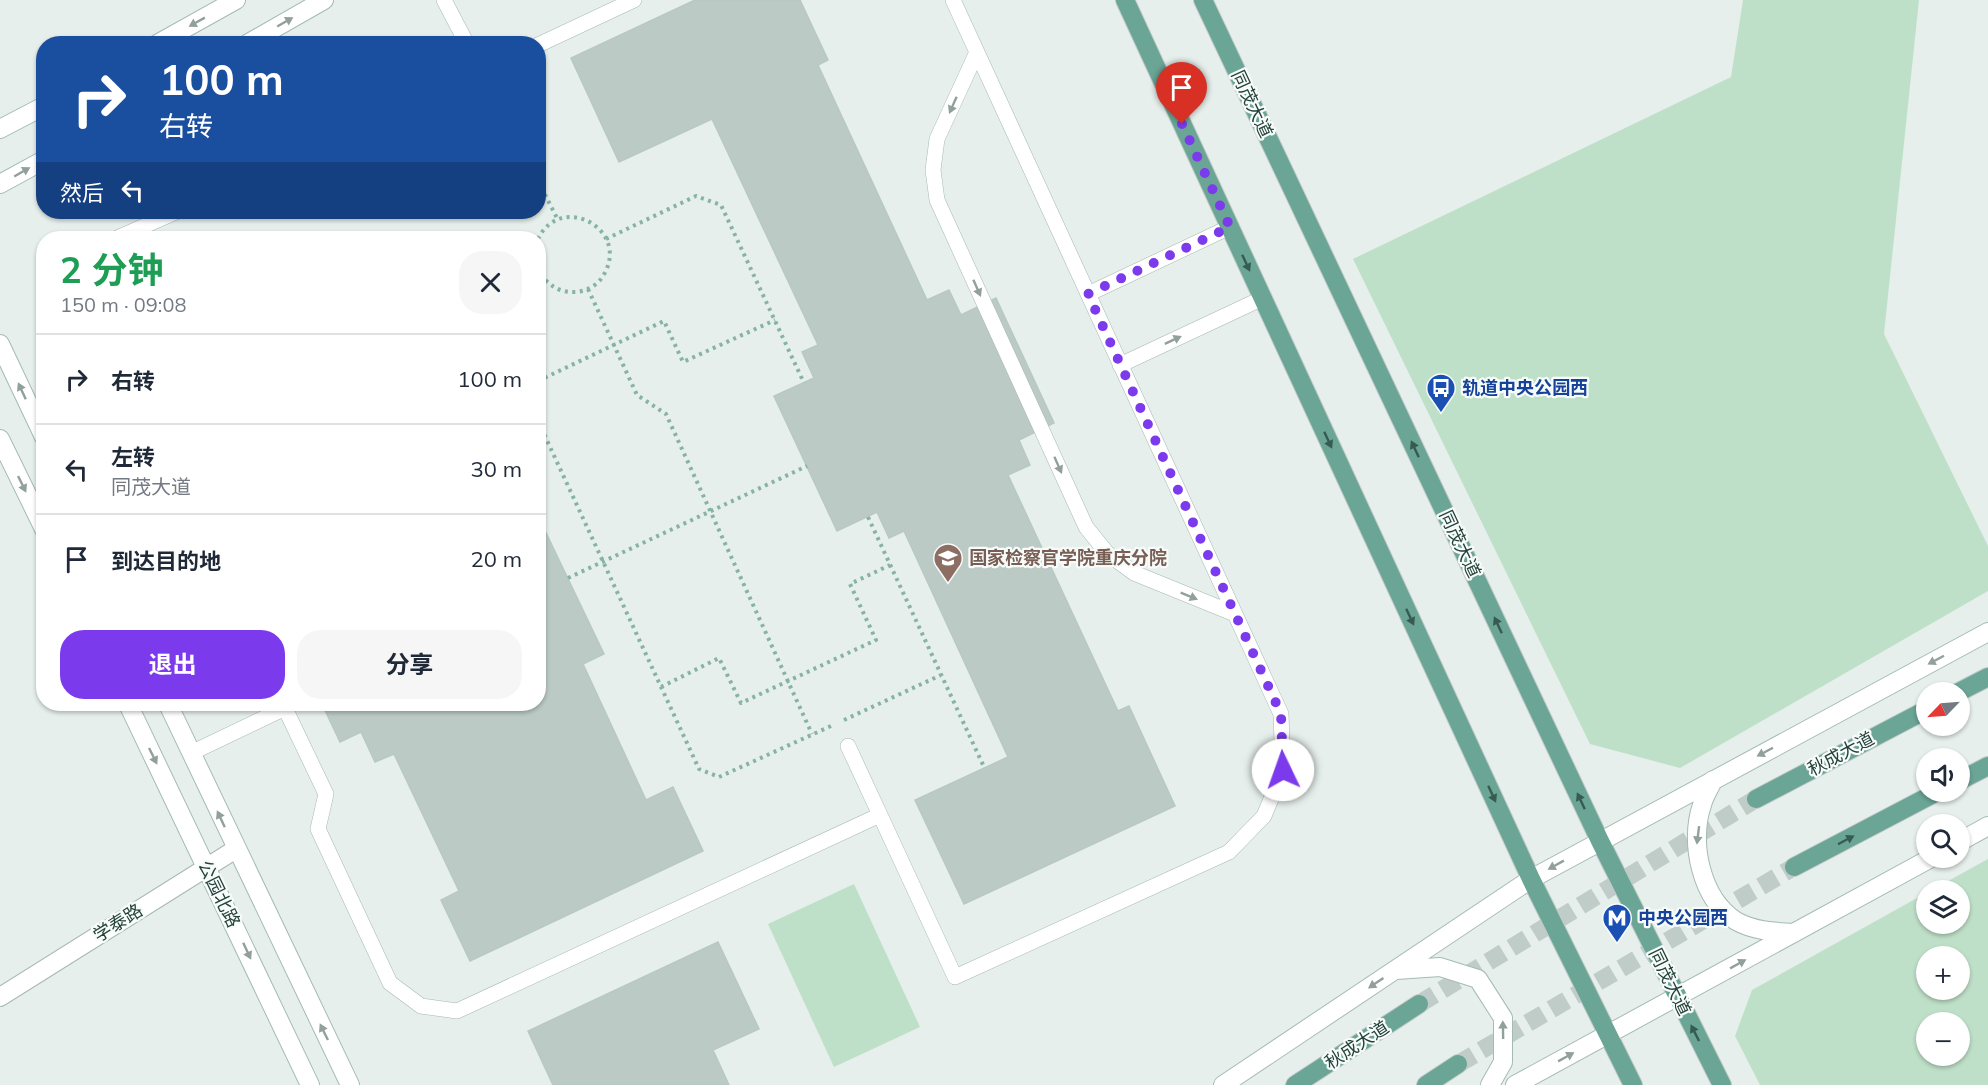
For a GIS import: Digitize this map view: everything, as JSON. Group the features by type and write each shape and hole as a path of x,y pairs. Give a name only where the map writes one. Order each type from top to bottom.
{"main road":[{"path":"1125,0 1532,879 1634,1085"},
{"name":"同茂大道","path":"1203,0 1600,841 1722,1085"},
{"path":"1970,687 1988,677"},
{"name":"秋成大道","path":"1756,799 1916,715"},
{"path":"1970,775 1988,766"},
{"path":"1794,867 1918,802"},
{"name":"秋成大道","path":"1295,1085 1419,1004"},
{"path":"1426,1085 1458,1064"}],"street":[{"path":"171,36 236,0"},
{"path":"261,36 324,0"},
{"path":"3,126 36,110"},
{"path":"0,184 36,164"},
{"path":"0,344 36,420"},
{"path":"0,439 36,513"},
{"path":"1223,1085 1532,879 1988,632"},
{"name":"公园北路","path":"131,711 310,1085"},
{"name":"公园北路","path":"171,711 350,1085"},
{"path":"1713,780 1701,806 1696,846 1701,873 1717,902 1735,920 1760,931 1794,933"},
{"path":"1970,836 1988,826"},
{"name":"学泰路","path":"0,997 236,849"},
{"path":"1515,1085 1916,866"},
{"path":"1396,969 1440,967 1478,979 1503,1018 1503,1062 1490,1085"}],"lane":[{"path":"444,0 463,36"},
{"path":"546,41 634,0"},
{"path":"848,746 955,977 1229,852 1264,816 1283,770 1281,714 953,0"},
{"path":"977,52 937,139 933,170 937,200 1086,527 1107,553 1134,573 1235,614"},
{"path":"133,231 160,219"},
{"path":"1088,294 1230,227"},
{"path":"1120,365 1263,298"},
{"path":"191,753 274,711"},
{"path":"286,711 326,794 318,830 390,982 421,1006 457,1011 880,816"}],"path":[{"path":"606,239 696,196 721,205 804,383"},
{"path":"546,197 558,220"},
{"path":"544,231 558,220 570,217 582,218 594,224 602,232 610,255 608,268 602,279 588,289 568,292 556,289 546,281"},
{"path":"588,289 637,395 666,414 812,734"},
{"path":"546,377 664,321 683,362 775,320"},
{"path":"546,438 699,769 719,777 941,675"},
{"path":"568,578 807,466"},
{"path":"868,517 984,767"},
{"path":"661,687 719,658 741,703 876,640 850,584 890,565"}],"green space":[{"path":"1743,0 1919,0 1884,334 1988,546 1988,591 1680,768 1590,744 1353,259 1731,77"},
{"path":"1988,859 1988,1085 1760,1085 1735,1036 1752,990 1916,899 1916,934 1970,934 1970,880 1950,880"},
{"path":"854,884 920,1027 834,1067 768,924"}],"building":[{"path":"695,0 800,0 828,60 818,65 927,300 949,290 961,315 996,298 1054,423 1019,440 1030,465 1008,475 1118,711 1129,706 1175,806 964,904 915,800 1008,757 904,531 889,538 877,512 837,531 774,396 814,378 802,352 818,345 712,119 619,162 571,58"},
{"path":"546,533 604,654 583,664 646,800 673,787 703,851 470,961 441,900 459,891 394,754 375,762 361,732 340,742 325,711 546,711"},
{"path":"718,942 759,1029 713,1050 729,1085 553,1085 528,1031"}],"tunnel":[{"path":"1419,1004 1756,799"},
{"path":"1458,1064 1794,867"}],"place":[{"name":"轨道中央公园西","path":"1441,414"},
{"name":"国家检察官学院重庆分院","path":"948,584"},
{"name":"中央公园西","path":"1617,944"}],"route":[{"path":"1182,124 1230,227 1088,294 1281,714 1283,770"}]}
